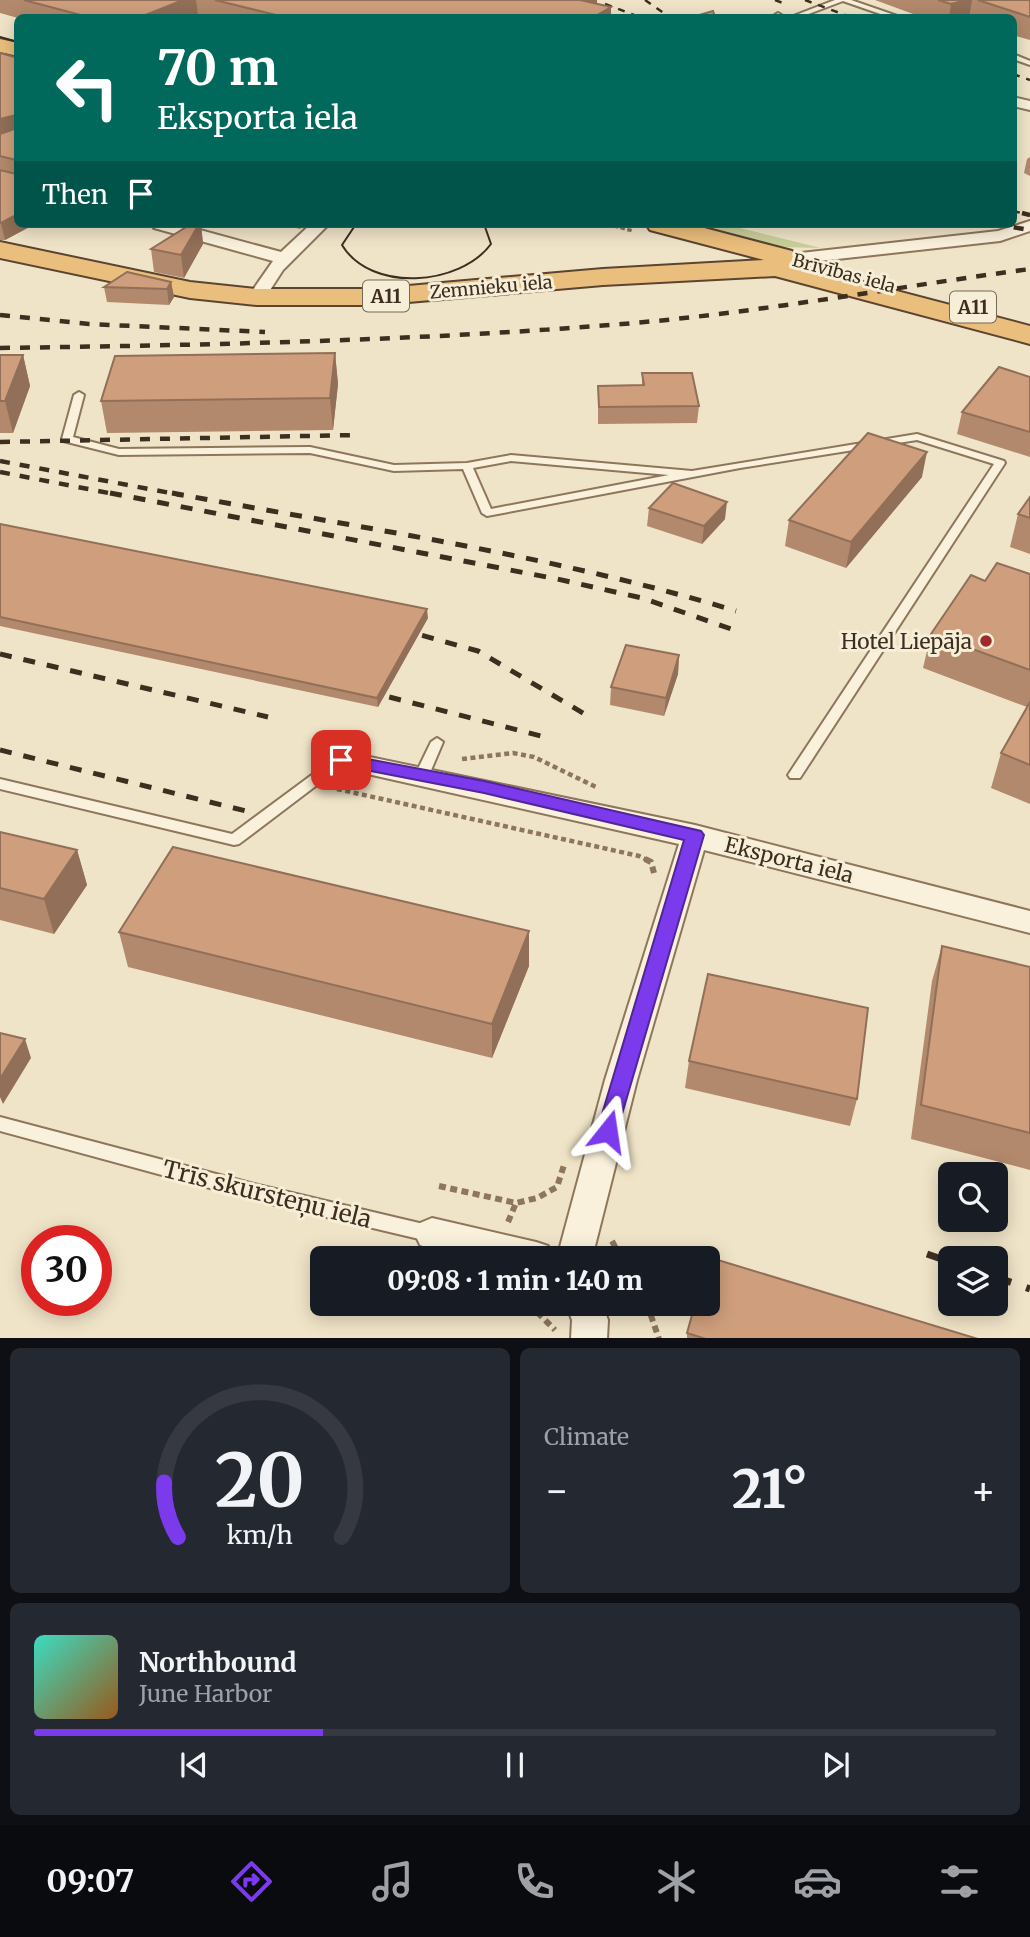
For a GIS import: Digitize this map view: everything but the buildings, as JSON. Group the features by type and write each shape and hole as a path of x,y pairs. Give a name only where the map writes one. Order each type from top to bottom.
{"highway":[{"name":"Brīvības iela","path":"672,228 826,279 1030,335"},
{"name":"Zemnieku iela","path":"0,250 190,290 257,297 374,297 784,264"},
{"name":"Brīvības iela","path":"784,264 1030,322"}],"street":[{"path":"784,264 1000,236 1030,226"},
{"path":"174,228 285,259"},
{"path":"257,297 261,287 285,259 317,228"},
{"name":"Eksporta iela","path":"341,760 422,775 695,835 1030,922"},
{"path":"577,1246 621,1080 695,835"},
{"name":"Trīs skursteņu iela","path":"432,1234 484,1246"},
{"path":"588,1316 589,1338"}],"lane":[{"path":"803,14 843,0 887,14"},
{"path":"79,395 67,439 119,452 310,450 394,468 467,466 511,458 691,474"},
{"path":"467,466 487,513 691,474 917,437 1000,463 796,775"},
{"path":"422,775 437,742"},
{"path":"0,784 234,839 341,760"},
{"name":"Trīs skursteņu iela","path":"0,1124 254,1192 432,1234"}],"path":[{"path":"312,784 639,856 651,862 655,875"},
{"path":"439,1186 516,1203 537,1198 556,1187 565,1161"},
{"path":"610,1236 615,1246"},
{"path":"542,1316 560,1338"},
{"path":"651,1316 659,1338"}],"green space":[{"path":"708,228 740,228 821,248 777,247"}],"tram line":[{"path":"0,37 14,41"},
{"path":"353,228 342,245 355,260 373,271 394,277 416,278 459,269 477,258 491,244 485,228"}],"railway":[{"path":"645,0 665,14"},
{"path":"775,0 788,5"},
{"path":"805,0 842,14"},
{"path":"605,4 631,14"},
{"path":"1017,75 1030,80"},
{"path":"1017,212 1030,215 1022,213"},
{"path":"1017,228 1030,230"},
{"path":"0,348 233,344 544,330 775,307 1030,269"},
{"path":"0,315 89,324 265,332"},
{"path":"0,442 357,435"},
{"path":"0,461 181,495"},
{"path":"0,472 119,495"},
{"path":"110,493 557,579 642,598 737,631"},
{"path":"172,493 527,558 667,591 736,611"},
{"path":"399,629 478,651 588,716"},
{"path":"0,654 268,717"},
{"path":"366,691 541,736"},
{"path":"0,750 246,811"},
{"path":"927,1254 938,1258"},
{"path":"1008,1281 1030,1289"}],"place":[{"name":"Hotel Liepāja","path":"986,641"}],"route":[{"path":"341,760 484,787 695,835 608,1131"}]}
